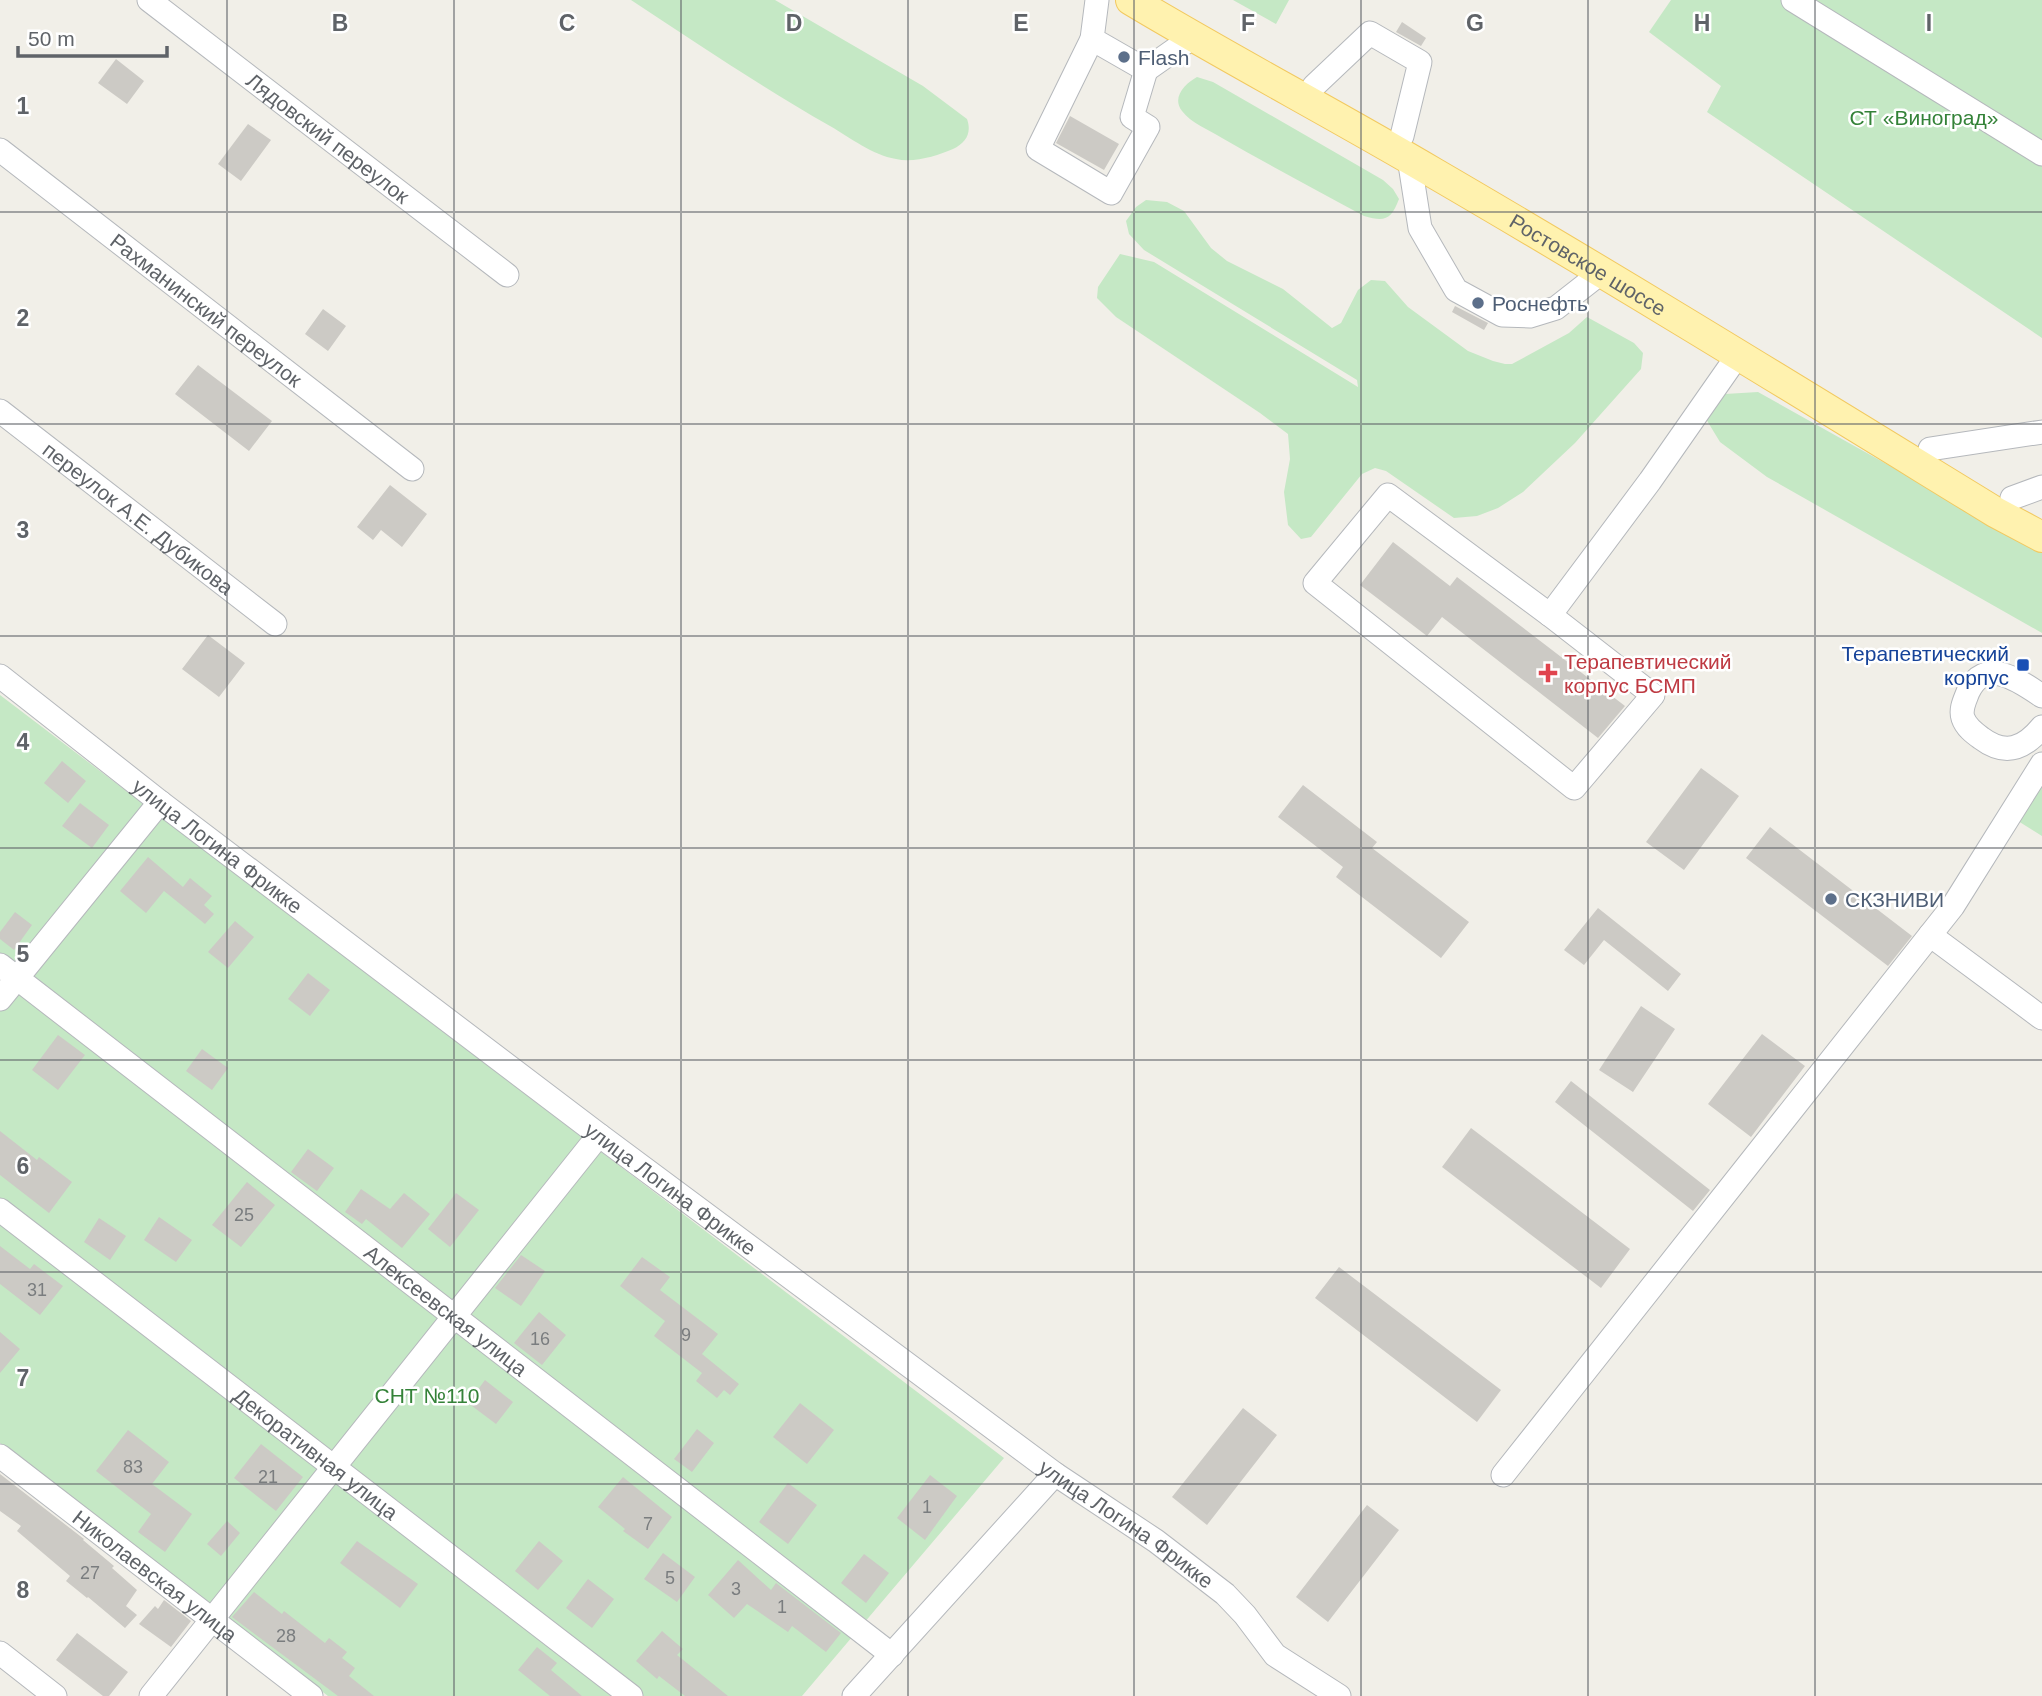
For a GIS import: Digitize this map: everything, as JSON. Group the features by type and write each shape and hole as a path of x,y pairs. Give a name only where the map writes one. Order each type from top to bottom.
{"main road":[{"name":"Ростовское шоссе","path":"1131,0 1193,37 1618,260 2042,514"},
{"name":"Ростовское шоссе","path":"1166,0 1314,86 1602,272 1995,512 2042,537"}],"street":[{"name":"Лядовский переулок","path":"149,0 507,275"},
{"path":"1097,0 1092,39 1038,149 1111,193 1148,127 1132,117 1146,70 1193,37"},
{"path":"1793,0 2042,153"},
{"path":"1314,86 1370,33 1420,62 1406,147 1420,228 1456,290 1502,315 1530,316 1556,307 1602,272"},
{"path":"1092,39 1146,70"},
{"name":"Рахманинский переулок","path":"0,150 412,470"},
{"path":"1550,615 1650,481 1738,355"},
{"name":"переулок А.Е. Дубикова","path":"0,411 275,624"},
{"path":"1930,449 2042,432"},
{"path":"2012,498 2042,487"},
{"path":"1388,495 1550,615 1653,695 1574,788 1315,583 1388,495"},
{"path":"2042,696 2014,677 1994,673 1981,677 1972,684 1963,703 1963,718 1972,732 1990,745 2002,749 2024,744 2042,727"},
{"name":"улица Логина Фрикке","path":"0,676 160,802 599,1135 1055,1474 1156,1541 1226,1594 1275,1655 1339,1696"},
{"path":"1503,1475 1953,905 2042,764"},
{"path":"0,999 8,972 160,802"},
{"path":"1930,935 2042,1018"},
{"name":"Алексеевская улица","path":"8,972 892,1655"},
{"path":"151,1696 599,1135"},
{"name":"Декоративная улица","path":"0,1210 631,1696"},
{"name":"Николаевская улица","path":"0,1456 311,1696"},
{"path":"854,1696 1055,1474"},
{"path":"0,1653 55,1696"}],"green space":[{"path":"631,0 775,0 923,86 967,119 967,137 953,149 925,158 903,160 879,154 754,80"},
{"path":"1233,0 1289,0 1276,24"},
{"name":"СТ «Виноград»","path":"1671,0 2042,0 2042,338 1707,112 1721,86 1649,32"},
{"path":"1197,77 1213,82 1383,180 1399,199 1393,211 1382,219 1364,216 1195,123 1182,111 1178,101 1181,91"},
{"path":"1146,200 1167,202 1184,211 1211,248 1227,261 1283,289 1332,328 1341,323 1358,290 1371,280 1385,281 1408,307 1468,351 1493,361 1512,364 1569,333 1587,317 1634,343 1643,353 1641,369 1575,443 1523,492 1498,508 1477,516 1454,518 1386,471 1375,468 1362,474 1311,537 1301,539 1288,525 1284,492 1290,459 1288,434 1116,317 1097,298 1098,287 1120,254 1154,262 1358,387 1357,380 1144,250 1129,234 1126,221 1136,207"},
{"path":"1758,392 2042,551 2042,633 1767,477 1720,442 1706,419 1725,394"},
{"name":"СНТ №110","path":"0,695 1004,1458 802,1696 328,1696 0,1443"},
{"path":"2042,781 2042,836 2018,821"}],"building":[{"path":"1402,22 1426,38 1421,46 1396,32"},
{"path":"116,59 144,81 127,104 98,83"},
{"path":"1070,116 1119,144 1104,170 1056,143"},
{"path":"248,124 271,140 241,181 218,164"},
{"path":"1455,306 1488,323 1484,330 1452,312"},
{"path":"323,309 346,326 328,351 305,334"},
{"path":"198,365 272,421 249,451 175,394"},
{"path":"390,485 427,514 402,547 381,530 373,540 357,527"},
{"name":"Терапевтический корпус БСМП","path":"1393,542 1450,586 1457,577 1625,706 1598,738 1442,617 1427,636 1360,585"},
{"path":"208,635 245,663 219,697 182,669"},
{"path":"62,761 86,781 68,803 44,783"},
{"path":"1701,768 1739,796 1684,870 1646,842"},
{"path":"1303,785 1377,842 1372,848 1469,922 1441,958 1336,877 1343,867 1278,817"},
{"path":"80,803 109,825 92,848 62,826"},
{"name":"СКЗНИВИ","path":"1770,827 1912,936 1888,966 1746,858"},
{"path":"148,857 183,887 190,878 212,896 204,905 214,914 205,924 164,891 146,913 120,891"},
{"path":"1598,908 1681,974 1668,991 1604,940 1584,965 1564,950"},
{"path":"15,912 32,925 14,950 0,939 0,932"},
{"path":"235,921 254,937 228,968 208,952"},
{"path":"308,973 330,990 310,1016 288,999"},
{"path":"1641,1006 1675,1029 1633,1092 1599,1070"},
{"path":"1762,1034 1805,1066 1751,1137 1708,1104"},
{"path":"58,1035 85,1055 58,1090 32,1070"},
{"path":"202,1049 228,1068 212,1090 186,1071"},
{"path":"1571,1081 1710,1190 1693,1211 1555,1102"},
{"path":"1471,1128 1630,1249 1601,1288 1442,1167"},
{"path":"0,1131 37,1160 39,1157 72,1182 49,1213 0,1175"},
{"path":"308,1149 334,1168 317,1191 291,1172"},
{"path":"247,1182 275,1205 241,1247 212,1225"},
{"path":"361,1189 390,1209 404,1193 430,1214 402,1248 366,1219 362,1224 345,1212"},
{"path":"456,1193 479,1210 450,1247 428,1229"},
{"path":"159,1217 192,1240 176,1262 144,1240"},
{"path":"99,1218 126,1236 110,1260 84,1242"},
{"path":"0,1246 30,1269 34,1264 63,1286 40,1315 0,1284"},
{"path":"521,1255 545,1271 521,1306 495,1288"},
{"path":"642,1257 670,1277 660,1290 718,1334 702,1354 739,1384 730,1395 724,1390 717,1398 696,1381 702,1373 654,1336 665,1321 620,1286"},
{"path":"1339,1267 1501,1390 1477,1422 1315,1298"},
{"path":"539,1312 566,1335 542,1365 514,1343"},
{"path":"0,1332 20,1349 0,1373"},
{"path":"485,1380 513,1402 496,1424 468,1403"},
{"path":"800,1403 834,1430 807,1464 773,1437"},
{"path":"1243,1408 1277,1435 1207,1525 1172,1497"},
{"path":"697,1429 714,1443 692,1472 674,1459"},
{"path":"128,1430 169,1462 152,1484 192,1514 165,1552 138,1532 151,1514 96,1471"},
{"path":"261,1444 303,1477 276,1511 234,1478"},
{"path":"0,1474 84,1539 137,1590 126,1606 137,1615 125,1628 66,1581 70,1576 17,1531 21,1526 0,1511"},
{"path":"930,1475 957,1496 925,1540 897,1518"},
{"path":"623,1477 672,1517 648,1549 623,1531 625,1529 598,1507"},
{"path":"788,1483 817,1505 788,1544 759,1522"},
{"path":"1367,1505 1399,1530 1328,1622 1296,1597"},
{"path":"227,1521 240,1533 221,1556 207,1544"},
{"path":"357,1541 418,1584 400,1608 340,1563"},
{"path":"539,1541 563,1561 538,1590 515,1571"},
{"path":"663,1553 695,1577 677,1602 644,1579"},
{"path":"864,1554 889,1573 866,1603 841,1583"},
{"path":"738,1560 771,1590 776,1583 841,1633 826,1652 792,1626 788,1632 747,1604 734,1618 708,1595"},
{"path":"588,1579 614,1599 592,1628 566,1608"},
{"path":"254,1592 325,1643 329,1638 347,1652 342,1658 355,1668 349,1676 374,1696 338,1696 232,1617"},
{"path":"164,1600 191,1621 171,1647 139,1624 155,1606 158,1609"},
{"path":"662,1631 683,1649 677,1655 728,1696 685,1696 659,1676 657,1679 636,1661"},
{"path":"77,1633 128,1672 109,1696 103,1696 56,1660"},
{"path":"537,1647 557,1663 551,1670 582,1696 550,1696 518,1670"}],"place":[{"name":"Flash","path":"1124,57"},
{"name":"Роснефть","path":"1478,303"},
{"name":"Терапевтический корпус","path":"2023,665"},
{"name":"Терапевтический корпус БСМП","path":"1548,673"},
{"name":"СКЗНИВИ","path":"1831,899"}]}
